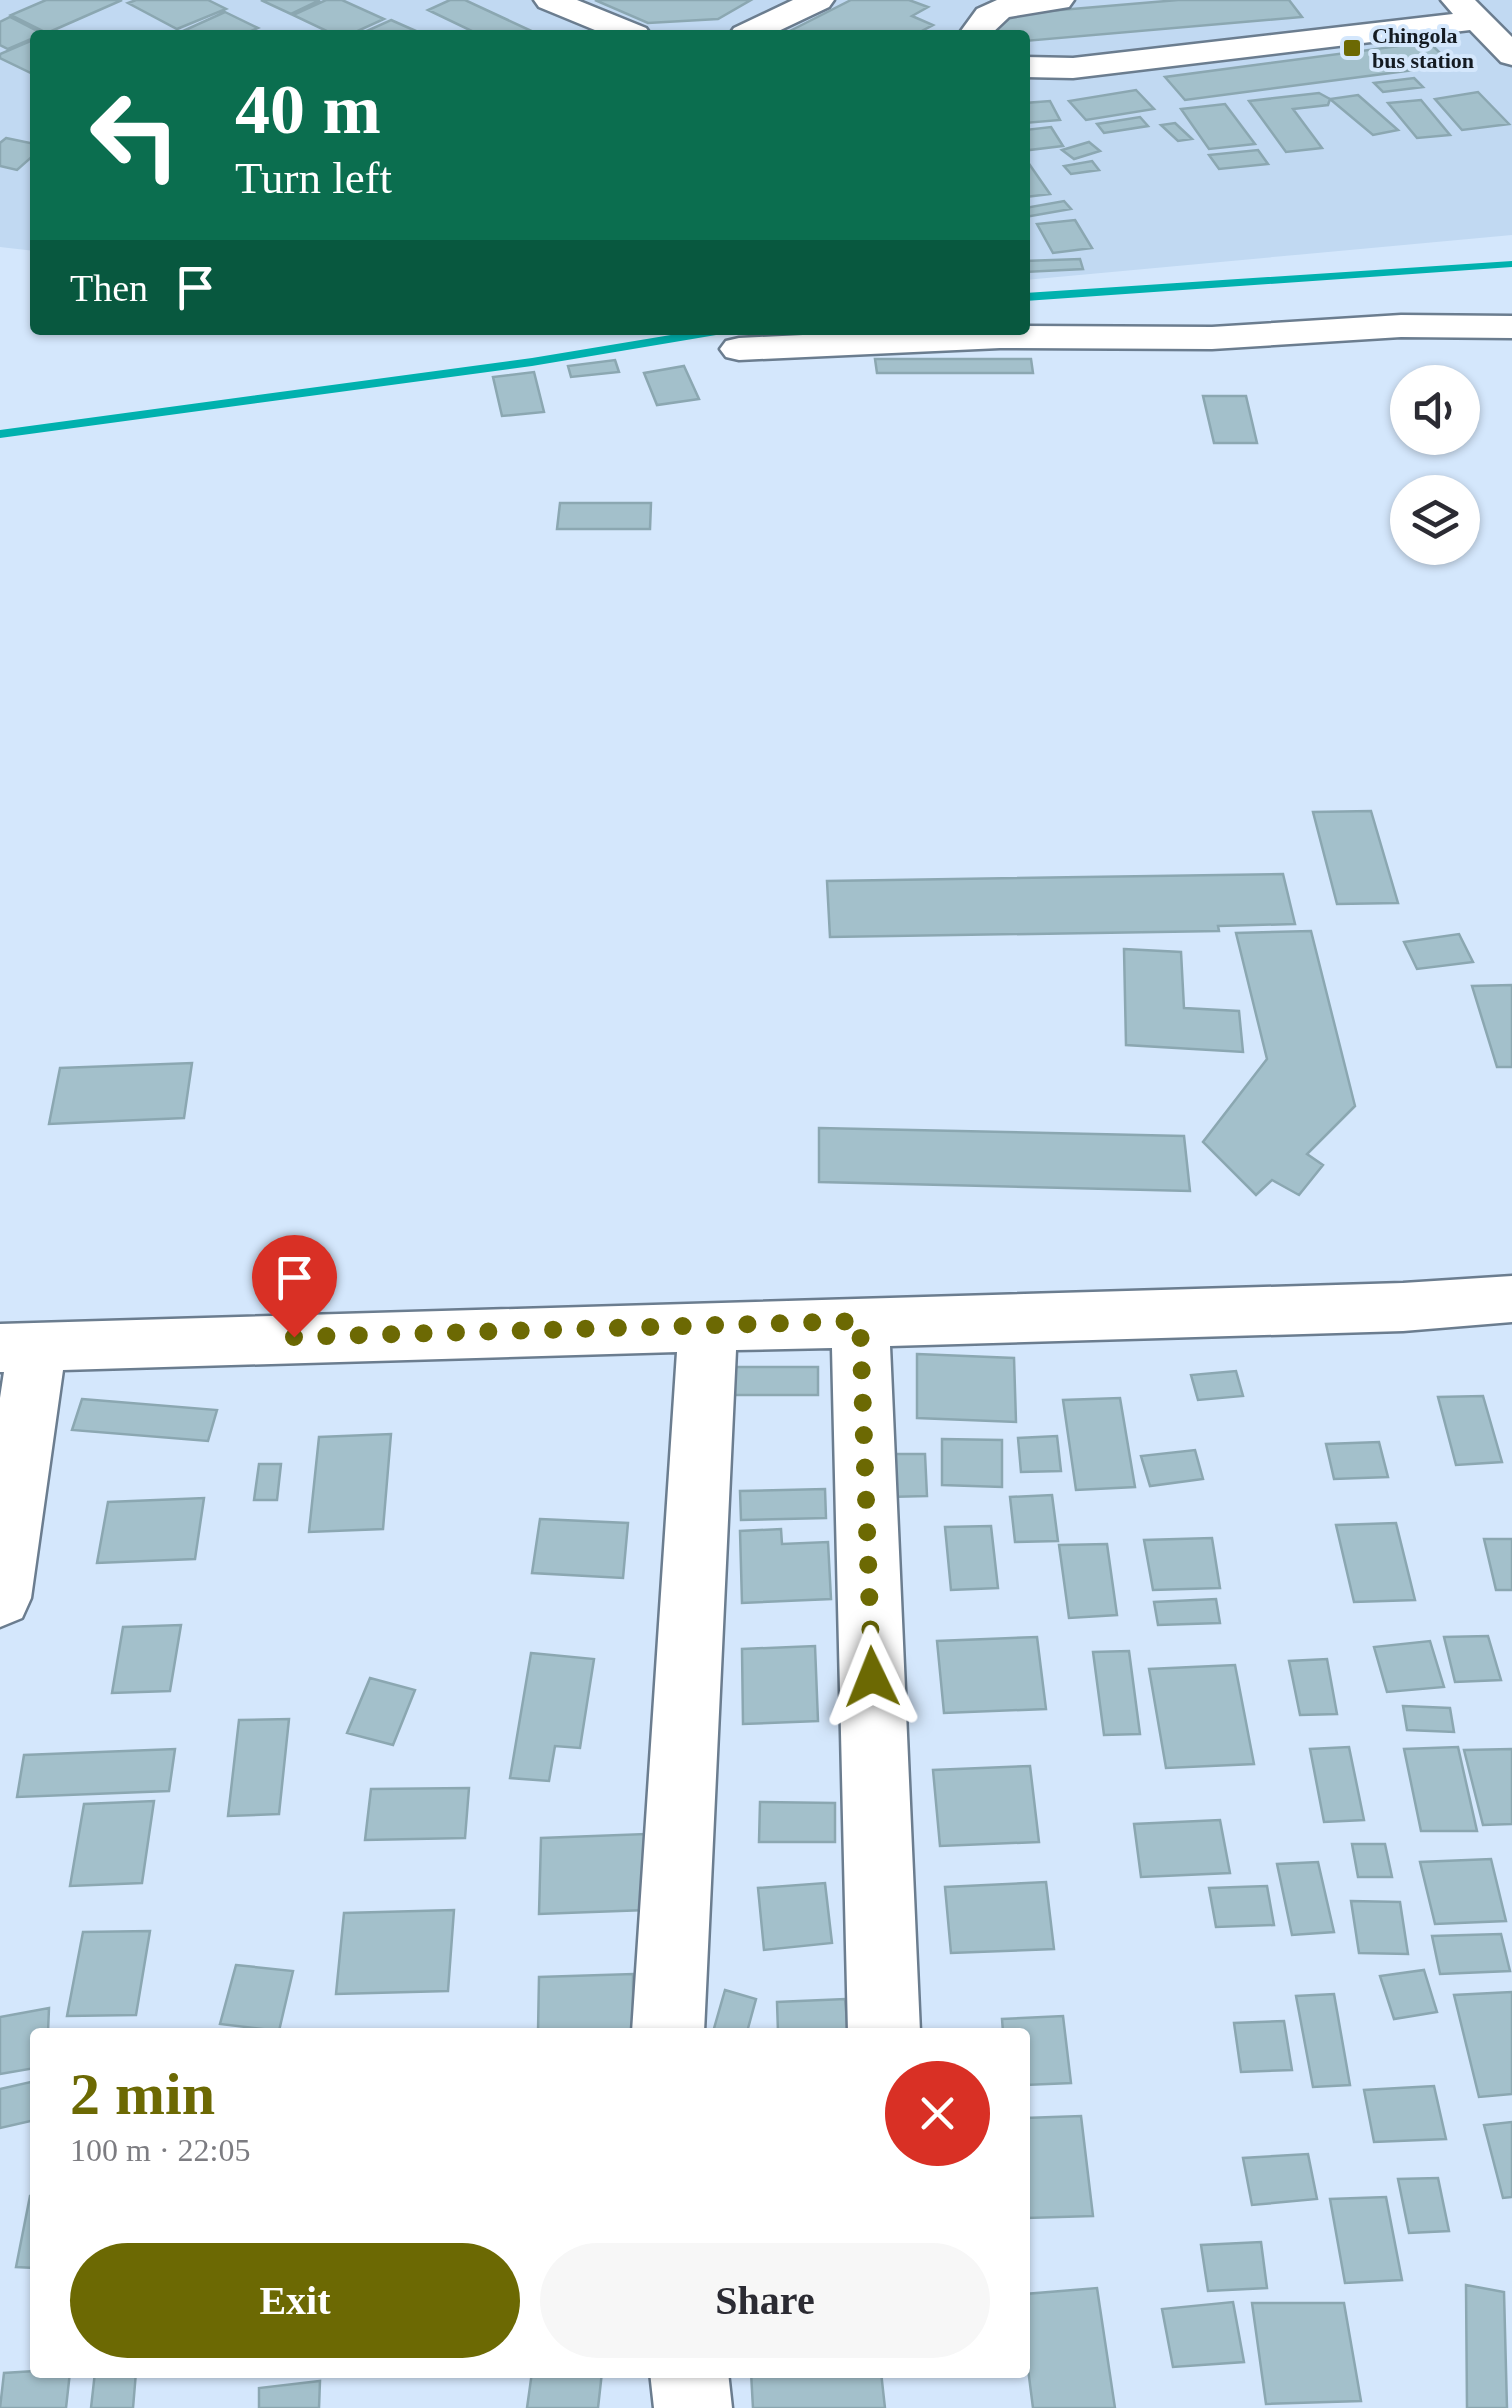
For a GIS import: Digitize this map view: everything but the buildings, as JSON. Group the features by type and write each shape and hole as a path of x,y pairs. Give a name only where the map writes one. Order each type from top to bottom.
{"street":[{"path":"550,0 623,30"},
{"path":"755,30 818,0"},
{"path":"977,30 988,14 1007,6 1058,0"},
{"path":"1030,67 1072,68 1468,10 1512,55"},
{"path":"738,348 1000,337 1212,338 1401,326 1512,327"},
{"path":"0,1598 19,1347 708,1324 1403,1307 1512,1300"},
{"path":"860,1321 884,2028"},
{"path":"668,2028 708,1324"},
{"path":"690,2378 692,2408"}],"shaded area":[{"path":"0,0 1512,0 1512,235 1030,280 1030,30 30,30 30,250 0,247"}],"waterway":[{"path":"1030,297 1512,264"},
{"path":"0,434 532,362 692,335"}],"place":[{"name":"Chingola bus station","path":"1352,48"}],"route":[{"path":"294,1337 860,1321 872,1677"}]}
